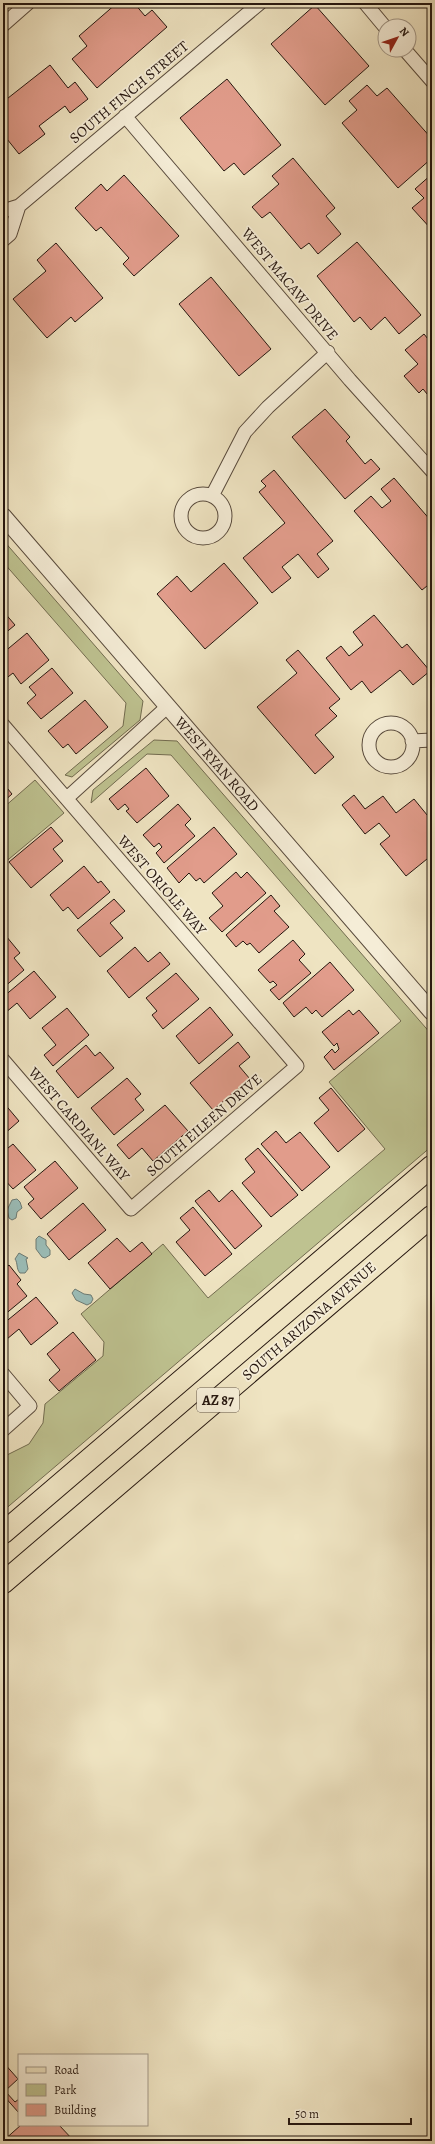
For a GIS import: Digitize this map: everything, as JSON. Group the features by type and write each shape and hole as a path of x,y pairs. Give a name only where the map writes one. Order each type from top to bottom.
{"main road":[{"name":"AZ 87","path":"3,1533 432,1166"},
{"name":"SOUTH ARIZONA AVENUE","path":"3,1583 432,1216"}],"street":[{"path":"3,25 28,3"},
{"name":"SOUTH FINCH STREET","path":"3,211 19,206 260,3"},
{"path":"365,3 378,18"},
{"path":"412,58 432,81"},
{"name":"WEST MACAW DRIVE","path":"125,116 432,471"},
{"path":"3,240 10,234 19,206"},
{"path":"212,496 245,432 268,407 328,352"},
{"name":"WEST RYAN ROAD","path":"3,516 432,1012"},
{"path":"67,798 167,706"},
{"name":"WEST ORIOLE WAY","path":"3,725 297,1066"},
{"path":"412,741 432,740"},
{"name":"WEST CARDIANL WAY","path":"3,1060 131,1209"},
{"name":"SOUTH EILEEN DRIVE","path":"131,1209 297,1066"},
{"path":"3,1374 30,1406 3,1430"}],"green space":[{"path":"3,540 143,701 140,720 72,777 65,775 123,726 126,703 3,562"},
{"path":"154,740 177,741 432,1035 432,1146 3,1511 3,1457 29,1444 43,1423 45,1404 103,1356 104,1342 81,1314 163,1244 208,1298 385,1149 329,1082 401,1021 171,755 147,754 91,803 93,790"},
{"path":"35,780 64,813 3,864 3,808"}],"water":[{"path":"17,1199 22,1208 17,1212 16,1218 12,1220 9,1218 7,1210 12,1200"},
{"path":"39,1236 46,1240 46,1245 50,1250 50,1255 45,1258 42,1257 36,1249 36,1239"},
{"path":"19,1253 28,1258 26,1259 28,1269 25,1273 20,1273 18,1270 15,1259"},
{"path":"75,1289 84,1294 91,1295 93,1299 91,1303 87,1305 76,1300 72,1293"}],"building":[{"path":"117,3 134,3 145,16 152,10 167,27 97,88 72,59 87,46 79,36"},
{"path":"315,5 369,66 325,105 271,44"},
{"path":"50,65 68,88 75,82 88,99 70,113 65,106 39,126 45,134 19,154 3,134 3,102"},
{"path":"227,79 281,145 244,175 234,163 224,171 180,118"},
{"path":"367,85 377,96 387,88 432,139 432,158 398,188 342,123 357,110 349,101"},
{"path":"293,158 335,208 326,216 341,234 318,254 309,243 301,249 270,212 262,218 252,207 279,184 272,176"},
{"path":"432,174 432,230 412,208 424,198 415,189"},
{"path":"124,175 179,236 134,276 123,264 129,258 101,227 96,231 75,208 101,184 107,191"},
{"path":"357,242 421,315 399,334 385,317 371,330 360,317 354,322 317,276"},
{"path":"56,243 103,298 75,322 71,317 47,338 13,299 46,271 37,260"},
{"path":"211,277 271,349 239,376 179,304"},
{"path":"424,334 432,344 432,400 423,389 419,393 404,376 418,364 405,350"},
{"path":"325,409 350,437 346,441 365,464 371,459 380,469 345,499 292,437"},
{"path":"274,470 333,541 317,554 329,569 318,578 298,554 282,567 291,578 272,593 243,558 285,523 259,492 266,486 261,481"},
{"path":"394,478 432,522 432,582 422,590 354,511 371,496 382,508 391,501 381,489"},
{"path":"224,563 258,603 205,649 157,594 177,576 191,592"},
{"path":"3,611 15,625 3,635"},
{"path":"374,615 402,648 407,644 430,671 413,685 400,670 371,693 362,681 351,690 326,658 341,646 349,656 363,645 353,632"},
{"path":"27,633 49,660 21,684 13,673 4,680 3,653"},
{"path":"298,650 340,699 329,708 337,716 315,735 334,757 315,774 257,707 297,673 286,660"},
{"path":"52,668 73,693 41,719 27,703 36,695 29,687"},
{"path":"85,700 108,727 76,754 68,744 63,748 48,731"},
{"path":"146,768 169,796 137,823 126,811 129,809 125,804 118,810 109,799"},
{"path":"3,783 12,794 3,802"},
{"path":"354,795 365,809 383,796 396,813 414,799 432,821 432,865 427,859 406,876 380,844 390,836 379,823 365,834 342,805"},
{"path":"178,804 191,819 185,825 195,836 164,863 156,853 162,847 159,843 154,847 143,835"},
{"path":"51,827 63,841 53,849 63,861 31,888 9,862"},
{"path":"214,827 237,854 204,883 200,878 196,881 189,873 179,883 167,868"},
{"path":"84,866 98,883 101,881 110,892 78,919 68,907 63,911 50,895"},
{"path":"236,872 241,878 247,872 266,893 222,932 209,918 223,906 212,893"},
{"path":"271,895 280,906 274,911 289,927 259,953 250,943 247,945 243,941 236,947 226,935"},
{"path":"114,899 125,911 110,923 123,938 100,957 77,930"},
{"path":"6,936 20,953 14,958 24,970 3,988 3,939"},
{"path":"293,940 305,954 299,960 311,973 279,1000 270,990 277,985 273,981 270,983 258,970"},
{"path":"135,947 148,962 160,952 170,964 129,998 107,971"},
{"path":"330,962 354,990 322,1017 316,1010 312,1014 306,1007 294,1017 283,1003"},
{"path":"34,971 56,997 30,1019 17,1003 5,1013 3,1010 3,997"},
{"path":"176,973 199,999 163,1029 152,1015 157,1011 146,998"},
{"path":"210,1007 233,1035 199,1064 176,1036"},
{"path":"67,1008 89,1035 53,1066 44,1055 56,1045 42,1028"},
{"path":"349,1010 353,1015 359,1010 379,1033 334,1070 324,1057 332,1049 335,1053 339,1049 337,1043 334,1046 322,1032"},
{"path":"238,1042 250,1057 239,1066 250,1079 213,1110 190,1083"},
{"path":"86,1045 95,1056 100,1052 114,1068 78,1098 56,1071"},
{"path":"127,1078 141,1094 135,1099 144,1110 114,1135 91,1108"},
{"path":"331,1088 365,1129 338,1152 314,1123 329,1110 319,1098"},
{"path":"3,1102 19,1121 3,1135"},
{"path":"165,1105 188,1131 153,1161 142,1148 129,1159 117,1145"},
{"path":"276,1131 286,1143 300,1132 330,1167 302,1191 261,1144"},
{"path":"13,1144 36,1170 13,1189 3,1178 3,1152"},
{"path":"258,1148 298,1195 271,1217 242,1183 255,1172 245,1159"},
{"path":"55,1161 78,1188 41,1219 28,1204 34,1199 24,1187"},
{"path":"209,1190 219,1202 232,1190 262,1226 235,1249 195,1201"},
{"path":"83,1203 106,1230 69,1260 47,1234"},
{"path":"193,1207 232,1254 205,1276 176,1242 190,1230 180,1218"},
{"path":"117,1238 130,1252 142,1242 152,1254 110,1289 88,1263"},
{"path":"9,1265 21,1280 17,1284 27,1296 3,1316 3,1270"},
{"path":"36,1297 58,1323 31,1345 19,1329 7,1339 3,1334 3,1324"},
{"path":"73,1332 96,1360 59,1391 49,1380 60,1370 47,1354"},
{"path":"3,2062 18,2079 5,2091 15,2102 18,2100 18,2112 3,2095"},
{"path":"20,2126 60,2126 74,2141 3,2141"}]}
